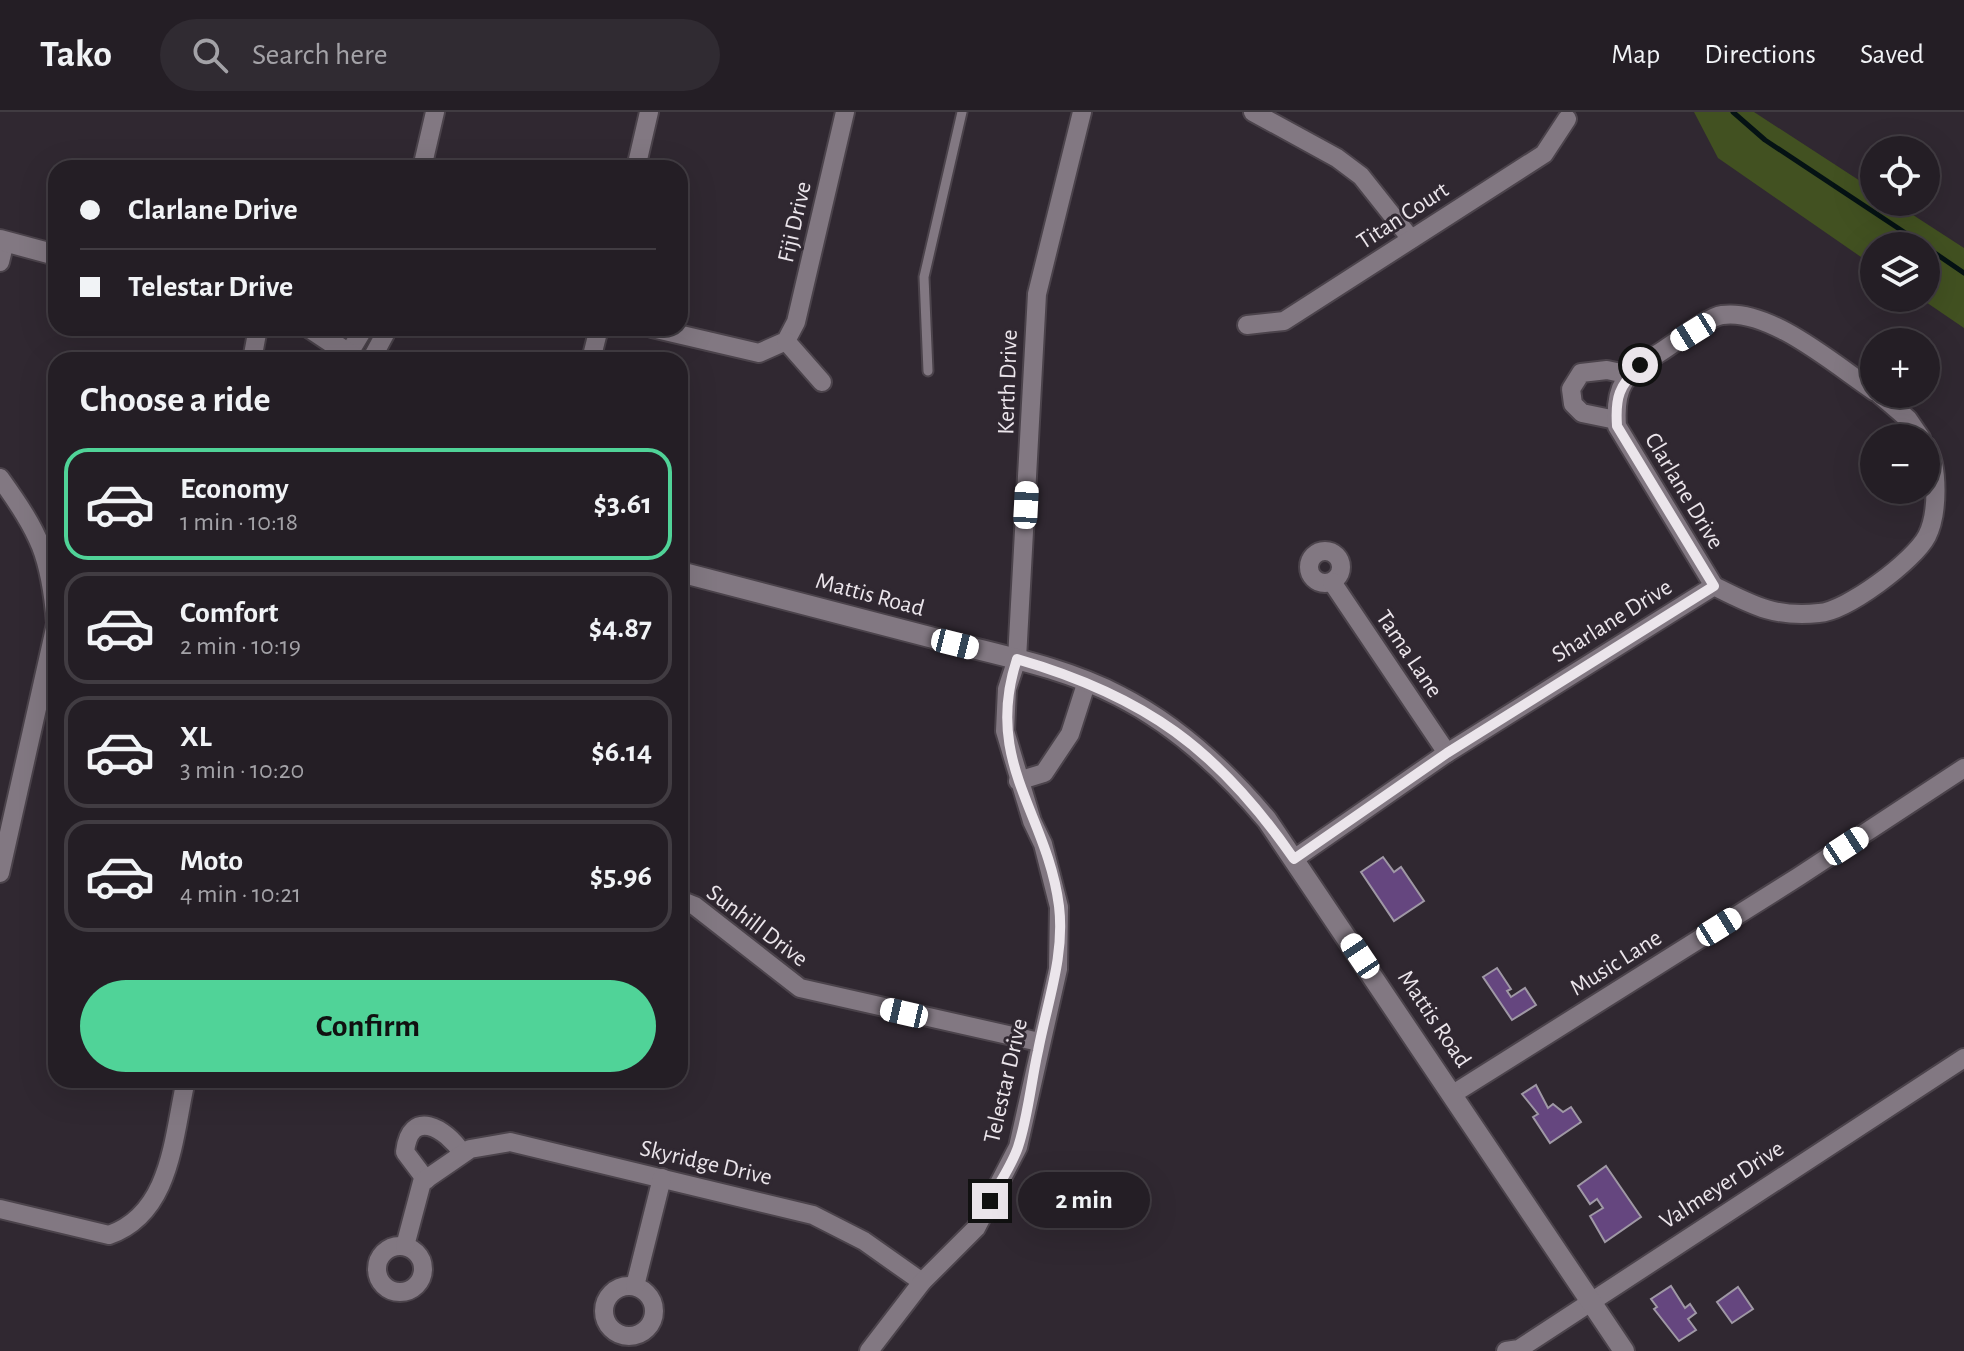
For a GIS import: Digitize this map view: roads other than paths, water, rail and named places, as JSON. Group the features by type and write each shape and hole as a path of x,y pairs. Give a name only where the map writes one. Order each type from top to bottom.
{"main road":[{"path":"2,241 48,253"},
{"path":"323,336 348,352"},
{"name":"Mattis Road","path":"688,574 1017,659 1087,681 1148,713 1215,763 1267,820 1624,1351"}],"street":[{"path":"424,160 435,112"},
{"path":"638,160 649,112"},
{"name":"Fiji Drive","path":"786,341 796,322 845,112"},
{"name":"Kerth Drive","path":"1017,659 1037,294 1082,112"},
{"path":"1253,112 1337,158 1361,176 1411,239"},
{"name":"Titan Court","path":"1247,325 1284,321 1544,154 1567,119"},
{"path":"0,262 2,241"},
{"path":"1630,375 1720,315 1754,316 1791,336 1860,381"},
{"path":"686,336 759,353 786,341 822,382"},
{"name":"Clarlane Drive","path":"1616,420 1582,413 1573,404 1571,389 1581,373 1607,370 1630,375"},
{"name":"Clarlane Drive","path":"1630,375 1622,383 1615,401 1616,420 1714,586"},
{"path":"1895,408 1911,424"},
{"path":"0,478 30,520 48,563"},
{"path":"1714,586 1772,613 1819,613 1851,602 1893,572 1927,536 1933,504"},
{"name":"Tama Lane","path":"1332,582 1447,753"},
{"name":"Sharlane Drive","path":"1294,859 1447,753 1714,586"},
{"name":"Telestar Drive","path":"869,1351 922,1282 976,1228 1018,1147 1039,1042 1058,969 1059,907 1043,844 1018,781 1005,731 1007,689 1017,659"},
{"path":"0,873 48,660"},
{"path":"1018,781 1044,773 1070,734 1087,681"},
{"name":"Music Lane","path":"1453,1094 1798,877 1964,768"},
{"name":"Sunhill Drive","path":"688,903 800,988 1039,1042"},
{"name":"Valmeyer Drive","path":"1506,1351 1519,1349 1589,1300 1964,1058"},
{"path":"0,1209 109,1235 141,1218 160,1194 184,1088"},
{"path":"405,1246 426,1180 405,1152 411,1133 419,1126 435,1126 453,1138 462,1153"},
{"name":"Skyridge Drive","path":"426,1180 462,1153 510,1142 813,1215 864,1241 922,1282"},
{"path":"635,1286 662,1178"}],"lane":[{"path":"928,371 924,277 962,112"}],"waterway":[{"path":"1733,112 1765,140 1904,232"},
{"path":"1940,257 1964,273"}]}
